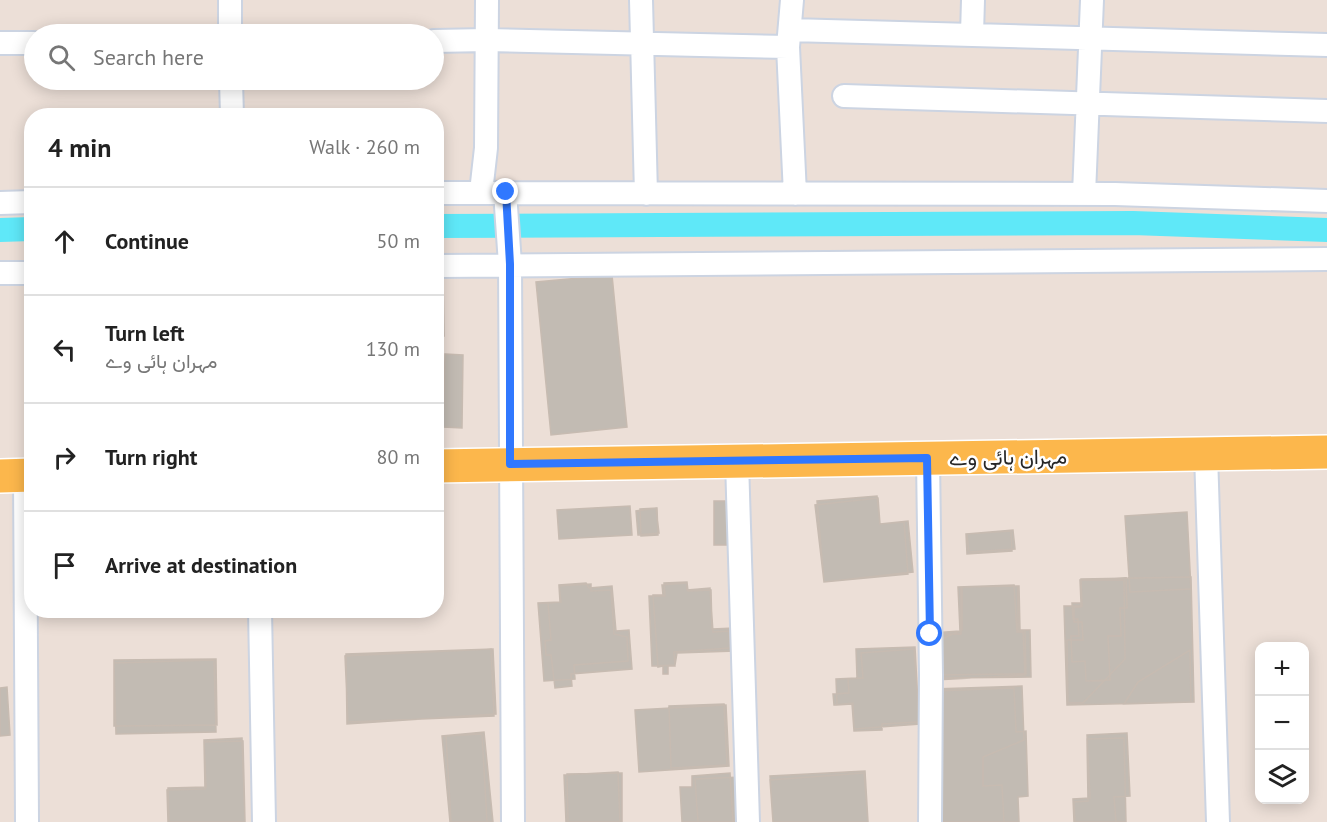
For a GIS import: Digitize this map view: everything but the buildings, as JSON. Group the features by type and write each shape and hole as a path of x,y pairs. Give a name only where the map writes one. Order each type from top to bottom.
{"main road":[{"name":"مہران ہائی وے","path":"444,466 1327,452"}],"street":[{"path":"230,0 230,24"},
{"path":"481,192 486,148 487,0"},
{"path":"641,0 646,194"},
{"path":"792,0 789,39 795,194"},
{"path":"972,34 973,0"},
{"path":"1084,194 1092,0"},
{"path":"444,41 641,44 972,34 1327,45"},
{"path":"0,43 24,43"},
{"path":"231,90 232,108"},
{"path":"844,96 1327,111"},
{"path":"444,193 481,192 506,199 646,194 1084,194 1327,201"},
{"path":"506,199 513,822"},
{"path":"0,203 24,202"},
{"path":"444,265 508,254 1327,259"},
{"path":"0,273 24,273"},
{"path":"1206,454 1218,822"},
{"path":"927,458 931,655 930,822"},
{"path":"737,461 748,822"},
{"path":"19,475 27,822"},
{"path":"260,618 264,822"}],"waterway":[{"path":"444,226 1133,223 1327,230"},
{"path":"0,230 24,229"}],"route":[{"path":"506,192 507,244 510,264 510,464 927,458 930,634"}]}
